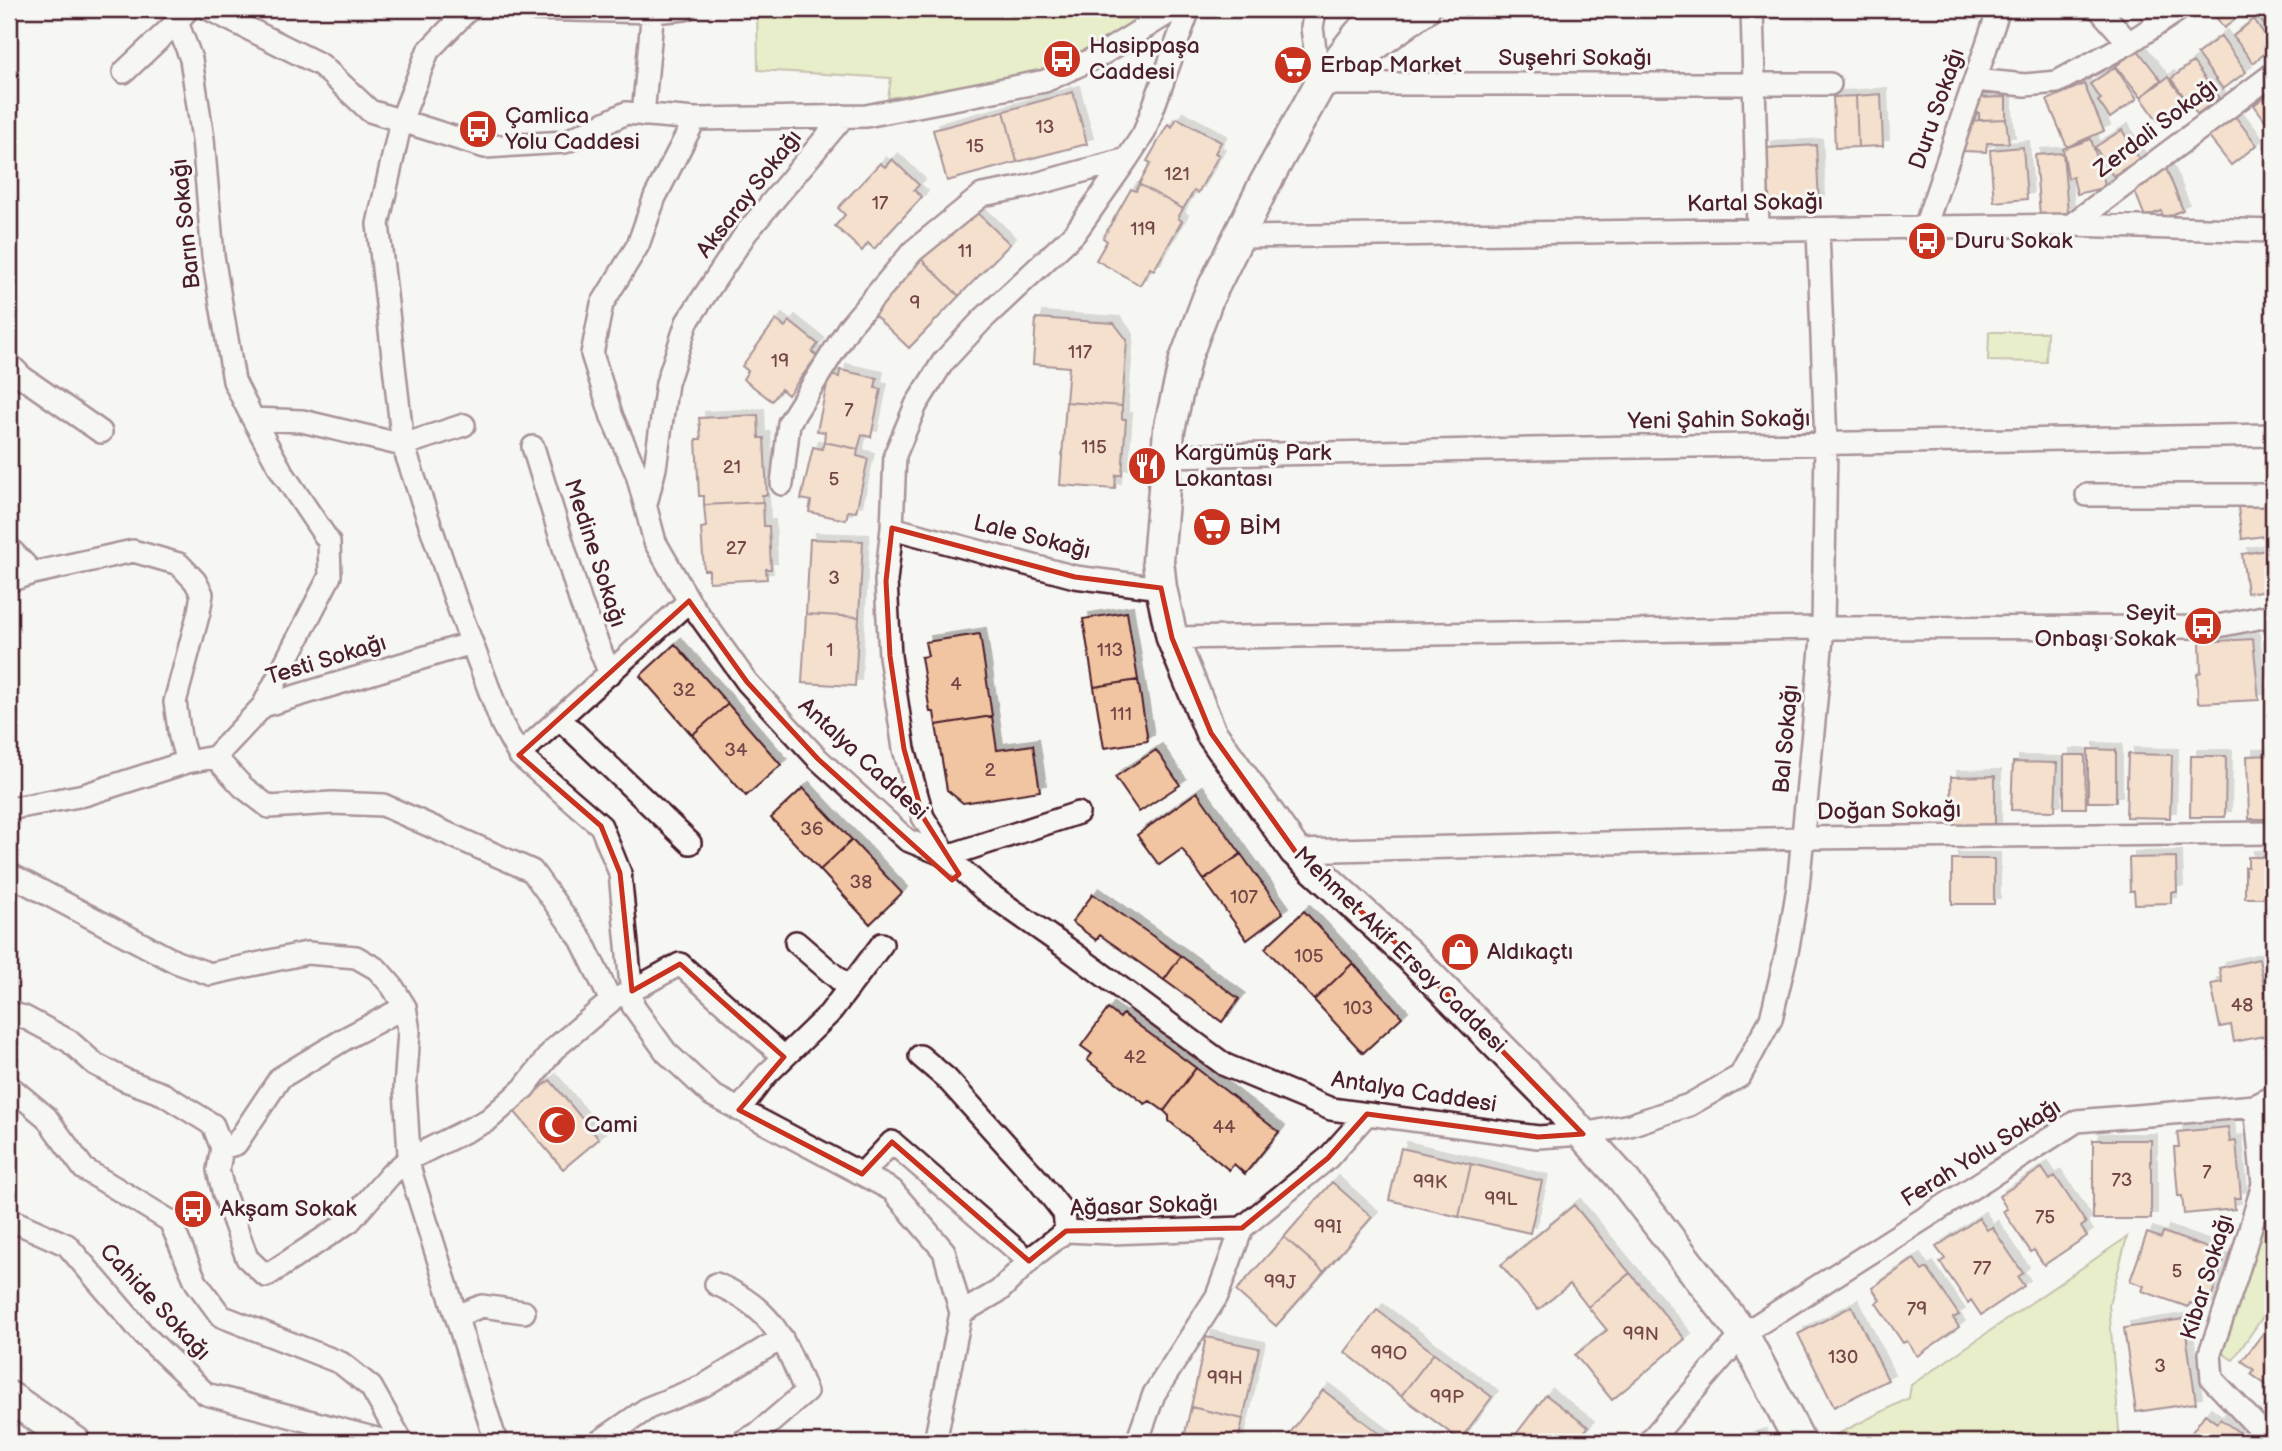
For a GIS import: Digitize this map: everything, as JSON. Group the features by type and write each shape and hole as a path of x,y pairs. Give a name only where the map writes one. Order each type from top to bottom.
{"main road":[{"name":"Mehmet Akif Ersoy Caddesi","path":"1386,9 1359,34 1320,84 1208,298 1185,360 1168,430 1158,560 1172,638 1211,733 1295,851 1409,955 1583,1134 1651,1212 1743,1334 1800,1442"},
{"path":"1342,56 1369,49 1424,9"},
{"path":"9,1397 65,1440"}],"street":[{"path":"209,9 321,65 370,111 485,146 565,142 626,113 695,119 866,116 1045,81 1098,56 1175,9"},
{"path":"469,9 428,51 401,121 378,224 403,445 471,643 502,724 519,755 601,826 620,873 634,1006 666,1052 712,1095 891,1190 944,1251 961,1313 935,1442"},
{"path":"533,9 685,9"},
{"path":"1078,813 947,856 923,817 904,749 890,656 887,594 895,455 916,405 943,362 982,320 1074,233 1128,159 1144,133 1189,9"},
{"path":"1314,9 1312,28 1320,84"},
{"path":"1752,9 1758,229"},
{"name":"Duru Sokağı","path":"1925,227 1999,9"},
{"path":"2099,9 2129,43"},
{"path":"1975,80 2025,85 2057,82 2129,43 2180,9"},
{"path":"643,115 653,10"},
{"name":"Barın Sokağı","path":"124,72 183,15"},
{"name":"Barın Sokağı","path":"183,15 202,139 213,256 234,381 282,472 329,542 330,576 263,706"},
{"name":"Zerdali Sokağı","path":"2071,225 2273,74"},
{"name":"Suşehri Sokağı","path":"1320,84 1830,84"},
{"name":"Aksaray Sokağı","path":"645,508 667,383 687,323 746,233 844,116"},
{"name":"Antalya Caddesi","path":"695,119 655,197 638,245 602,304 592,354 612,417 637,474 654,542 688,601 747,682 818,759 908,840 947,856 984,890 1225,1065 1331,1109 1538,1137 1583,1134"},
{"path":"782,484 789,423 849,327 913,251 982,195 1025,187 1128,159"},
{"path":"2252,231 2273,213"},
{"name":"Kartal Sokağı","path":"1238,237 2071,225 2273,231"},
{"name":"Bal Sokağı","path":"1583,1134 1630,1125 1689,1105 1740,1076 1771,1019 1788,947 1798,887 1823,628 1826,444 1818,229"},
{"path":"9,364 22,377 101,432"},
{"path":"253,419 302,421 403,445 464,425"},
{"name":"Yeni Şahin Sokağı","path":"1166,456 2273,435"},
{"name":"Medine Sokağı","path":"533,447 581,603 610,674"},
{"path":"2087,495 2273,495"},
{"name":"Lale Sokağı","path":"892,528 1075,577 1161,587"},
{"path":"9,548 33,573"},
{"path":"9,581 33,573 133,551 179,564 195,581 202,594 174,702 187,762"},
{"path":"519,755 688,601"},
{"path":"1172,638 1823,628 2213,627 2273,615"},
{"name":"Testi Sokağı","path":"215,757 263,706 471,643"},
{"path":"560,719 690,843"},
{"path":"9,809 84,795 187,762 215,757 243,787 269,807 332,803 383,805 532,871 581,939 611,1002"},
{"name":"Doğan Sokağı","path":"1295,851 1803,838 2273,834"},
{"path":"9,874 176,962 211,974 307,953 356,957 377,970 392,986 405,1007 409,1031 405,1089 410,1170 496,1442"},
{"path":"796,942 849,988"},
{"path":"739,1110 766,1075 829,1014 882,944"},
{"path":"9,1013 24,1017 69,1041 96,1064 125,1080 163,1094 213,1125 222,1149 218,1170 224,1194 247,1258 266,1276 350,1221 391,1174 409,1159 488,1121 524,1088 554,1049 611,1002 680,964 784,1057"},
{"path":"222,1149 236,1144 280,1078 405,1007"},
{"path":"920,1056 947,1079 1038,1180 1064,1213 1066,1231"},
{"path":"9,1086 46,1117 84,1169 170,1221 196,1282 221,1316 341,1363 371,1387 401,1442"},
{"name":"Ferah Yolu Sokağı","path":"1649,1442 1743,1334 2077,1121 2264,1101"},
{"name":"Kibar Sokağı","path":"2264,1101 2263,1184 2236,1278 2210,1353 2212,1379 2272,1442"},
{"path":"1242,1228 1328,1158 1367,1114"},
{"path":"862,1174 892,1142 1029,1261"},
{"name":"Cahide Sokağı","path":"9,1219 67,1245 144,1335 206,1394 388,1442"},
{"name":"Ağasar Sokağı","path":"961,1313 999,1291 1029,1261 1066,1231 1110,1233 1242,1228 1217,1296 1154,1394 1137,1442"},
{"path":"716,1284 740,1294 760,1309 782,1338 806,1392 757,1434 742,1442"},
{"path":"456,1316 482,1306 524,1312"},
{"path":"599,1442 648,1408 703,1386 782,1338"}],"highlighted area":[{"path":"892,528 1075,577 1161,588 1172,638 1211,733 1295,851 1409,955 1583,1134 1538,1137 1367,1114 1328,1158 1242,1228 1066,1231 1029,1261 892,1142 862,1174 739,1110 784,1057 680,964 632,991 620,873 601,826 519,755 689,601 747,682 818,759 952,880 959,874 923,817 904,749 890,656 886,581"}],"green space":[{"path":"757,9 1156,9 1052,74 888,98 891,78 758,70"},
{"path":"1989,332 2047,332 2046,362 1988,361"},
{"path":"2273,1204 2273,1302 2233,1360 2221,1352 2266,1205"},
{"path":"2127,1237 2109,1305 2120,1442 1921,1442 1918,1439 1906,1442 1827,1442 1826,1440 1909,1398 1911,1385"}],"building":[{"path":"2210,9 2249,9 2224,28"},
{"path":"2268,9 2273,9 2273,37 2258,16"},
{"path":"2254,19 2273,47 2253,63 2233,36"},
{"path":"2221,36 2246,72 2223,89 2197,54"},
{"path":"2137,49 2161,80 2141,97 2116,66"},
{"path":"2193,62 2219,98 2197,114 2171,79"},
{"path":"2115,67 2137,99 2110,118 2090,84"},
{"path":"2168,77 2186,101 2158,121 2141,97"},
{"path":"2084,84 2104,131 2067,147 2047,100"},
{"path":"1073,92 1087,144 1017,162 1004,111"},
{"path":"2271,92 2273,94 2273,131 2254,105"},
{"path":"1881,94 1883,146 1858,147 1856,96"},
{"path":"1856,96 1858,147 1835,148 1833,97"},
{"path":"2006,97 2006,119 1979,120 1979,113 1967,113 1976,98"},
{"path":"1004,111 1017,162 947,181 933,130"},
{"path":"2234,115 2257,145 2231,165 2208,136"},
{"path":"1177,118 1221,142 1215,153 1219,155 1198,193 1194,191 1183,209 1139,184 1151,163 1147,161 1168,124 1172,127"},
{"path":"2006,119 2009,143 1987,143 1986,152 1963,151 1963,121"},
{"path":"2122,130 2139,159 2113,176 2095,147"},
{"path":"2091,139 2106,187 2077,194 2073,177 2068,178 2063,149"},
{"path":"1816,145 1819,201 1768,203 1766,148"},
{"path":"2023,147 2027,199 1994,202 1990,150"},
{"path":"2063,153 2068,213 2040,215 2035,155"},
{"path":"892,159 919,185 914,190 922,197 874,249 868,243 862,251 835,226 845,215 838,208 880,163 885,167"},
{"path":"2166,168 2183,210 2164,218 2161,211 2145,217 2131,181"},
{"path":"1139,184 1183,209 1178,218 1182,221 1154,270 1150,268 1140,285 1096,260 1107,241 1103,238 1131,189 1136,191"},
{"path":"971,207 1010,244 959,296 921,259"},
{"path":"921,259 959,296 909,348 870,311"},
{"path":"1036,318 1114,323 1127,340 1122,406 1066,402 1069,367 1033,364"},
{"path":"776,320 785,327 789,321 818,344 812,352 817,356 788,395 781,389 772,401 743,379 748,371 742,366"},
{"path":"840,370 877,378 875,388 881,389 871,437 862,435 858,449 824,442 825,432 817,431 829,375 839,377"},
{"path":"1066,402 1122,406 1122,419 1126,419 1122,475 1116,475 1115,489 1060,485"},
{"path":"758,415 759,438 764,438 767,495 762,495 763,502 704,505 704,496 699,496 696,439 701,439 699,418"},
{"path":"824,442 858,449 857,456 868,459 856,512 848,511 846,520 809,512 811,501 801,499 813,447 822,449"},
{"path":"2267,496 2271,535 2242,539 2237,499"},
{"path":"763,502 764,526 769,526 771,569 766,569 767,579 709,582 709,570 704,570 701,528 706,527 704,505"},
{"path":"810,539 863,541 859,617 806,614"},
{"path":"2267,550 2268,556 2272,555 2273,586 2270,586 2271,590 2247,593 2242,554"},
{"path":"1127,612 1138,680 1094,687 1083,619"},
{"path":"806,614 859,617 855,686 802,683"},
{"path":"980,634 992,716 936,725 934,712 930,712 921,657 928,656 925,642"},
{"path":"2253,639 2259,700 2198,703 2200,642"},
{"path":"2273,640 2273,729 2269,729 2267,641"},
{"path":"675,644 728,704 692,735 640,676"},
{"path":"1138,680 1148,741 1104,748 1094,687"},
{"path":"728,704 781,765 746,796 692,735"},
{"path":"992,716 997,750 1033,745 1040,791 963,803 947,790 936,725"},
{"path":"2088,749 2116,750 2116,802 2088,802"},
{"path":"1156,750 1180,785 1139,812 1115,777"},
{"path":"2128,754 2172,755 2170,818 2126,817"},
{"path":"2064,755 2085,755 2086,808 2064,808"},
{"path":"2273,755 2273,819 2249,819 2247,756"},
{"path":"2191,756 2226,756 2225,817 2190,817"},
{"path":"2013,762 2057,763 2055,811 2011,810"},
{"path":"1995,776 1995,829 1952,829 1951,777"},
{"path":"803,788 852,840 820,870 771,818"},
{"path":"1197,792 1241,854 1204,880 1182,849 1159,865 1137,835"},
{"path":"852,840 902,893 870,924 820,870"},
{"path":"1241,854 1283,913 1247,940 1204,880"},
{"path":"2176,857 2177,892 2171,892 2171,903 2135,904 2134,891 2130,891 2129,858"},
{"path":"2248,857 2273,857 2273,898 2245,898 2245,867 2248,867"},
{"path":"1952,859 1994,859 1994,904 1952,904"},
{"path":"1093,894 1181,956 1164,980 1100,935 1096,940 1072,922"},
{"path":"1304,911 1353,963 1314,1000 1265,948"},
{"path":"1181,956 1239,999 1222,1022 1164,980"},
{"path":"2259,959 2273,1034 2234,1042 2231,1025 2220,1027 2211,984 2222,982 2219,968"},
{"path":"1353,963 1402,1017 1363,1053 1314,1000"},
{"path":"1108,1009 1120,1018 1123,1014 1196,1068 1164,1111 1150,1101 1145,1104 1087,1060 1092,1054 1081,1046"},
{"path":"1196,1068 1279,1132 1245,1174 1234,1164 1229,1170 1169,1121 1169,1116 1164,1111"},
{"name":"Cami","path":"550,1080 599,1139 563,1169 514,1111"},
{"path":"2228,1127 2230,1142 2236,1141 2241,1198 2234,1198 2235,1209 2184,1214 2182,1196 2178,1196 2174,1147 2179,1147 2177,1132"},
{"path":"2093,1140 2151,1140 2151,1219 2093,1219"},
{"path":"1401,1148 1471,1164 1459,1217 1389,1200"},
{"path":"1471,1164 1542,1181 1530,1233 1459,1217"},
{"path":"2042,1168 2050,1180 2055,1176 2086,1223 2081,1227 2087,1236 2044,1265 2034,1250 2031,1252 2003,1211 2007,1209 1999,1196"},
{"path":"1332,1182 1372,1217 1324,1272 1284,1237"},
{"path":"1574,1205 1630,1273 1588,1307 1570,1284 1538,1310 1501,1265"},
{"path":"1979,1218 1987,1230 1992,1227 2023,1273 2018,1277 2024,1286 1981,1315 1971,1300 1968,1303 1940,1262 1945,1259 1936,1247"},
{"path":"2163,1232 2216,1251 2214,1257 2224,1260 2207,1309 2190,1303 2188,1307 2142,1291 2144,1286 2130,1281 2147,1233 2161,1238"},
{"path":"1284,1237 1324,1272 1276,1326 1236,1291"},
{"path":"1914,1259 1922,1271 1927,1268 1959,1315 1953,1318 1959,1327 1917,1356 1907,1341 1903,1343 1876,1303 1880,1300 1872,1288"},
{"path":"1630,1273 1685,1339 1612,1400 1575,1355 1607,1330 1588,1307"},
{"path":"1852,1306 1888,1380 1834,1407 1798,1334"},
{"path":"1377,1310 1434,1353 1401,1396 1345,1352"},
{"path":"2184,1319 2196,1403 2136,1412 2124,1328"},
{"path":"2273,1320 2273,1390 2251,1374 2254,1370 2242,1361"},
{"path":"1206,1337 1259,1348 1243,1419 1191,1407"},
{"path":"1434,1353 1492,1397 1460,1440 1401,1396"},
{"path":"1323,1390 1380,1434 1373,1442 1303,1442 1290,1433"},
{"path":"1546,1395 1588,1427 1577,1442 1510,1442"},
{"path":"1191,1407 1243,1419 1238,1442 1183,1442"},
{"path":"2205,1414 2217,1423 2220,1419 2253,1442 2185,1442"},
{"path":"1380,1434 1391,1442 1373,1442"},
{"path":"1760,1435 1762,1442 1734,1442"}],"place":[{"name":"Hasippaşa Caddesi","path":"1062,59"},
{"name":"Erbap Market","path":"1293,65"},
{"name":"Çamlica Yolu Caddesi","path":"478,129"},
{"name":"Duru Sokak","path":"1927,241"},
{"name":"Kargümüş Park Lokantası","path":"1147,466"},
{"name":"BİM","path":"1212,527"},
{"name":"Seyit Onbaşı Sokak","path":"2203,626"},
{"name":"Aldıkaçtı","path":"1460,952"},
{"name":"Cami","path":"557,1125"},
{"name":"Akşam Sokak","path":"193,1209"}]}
